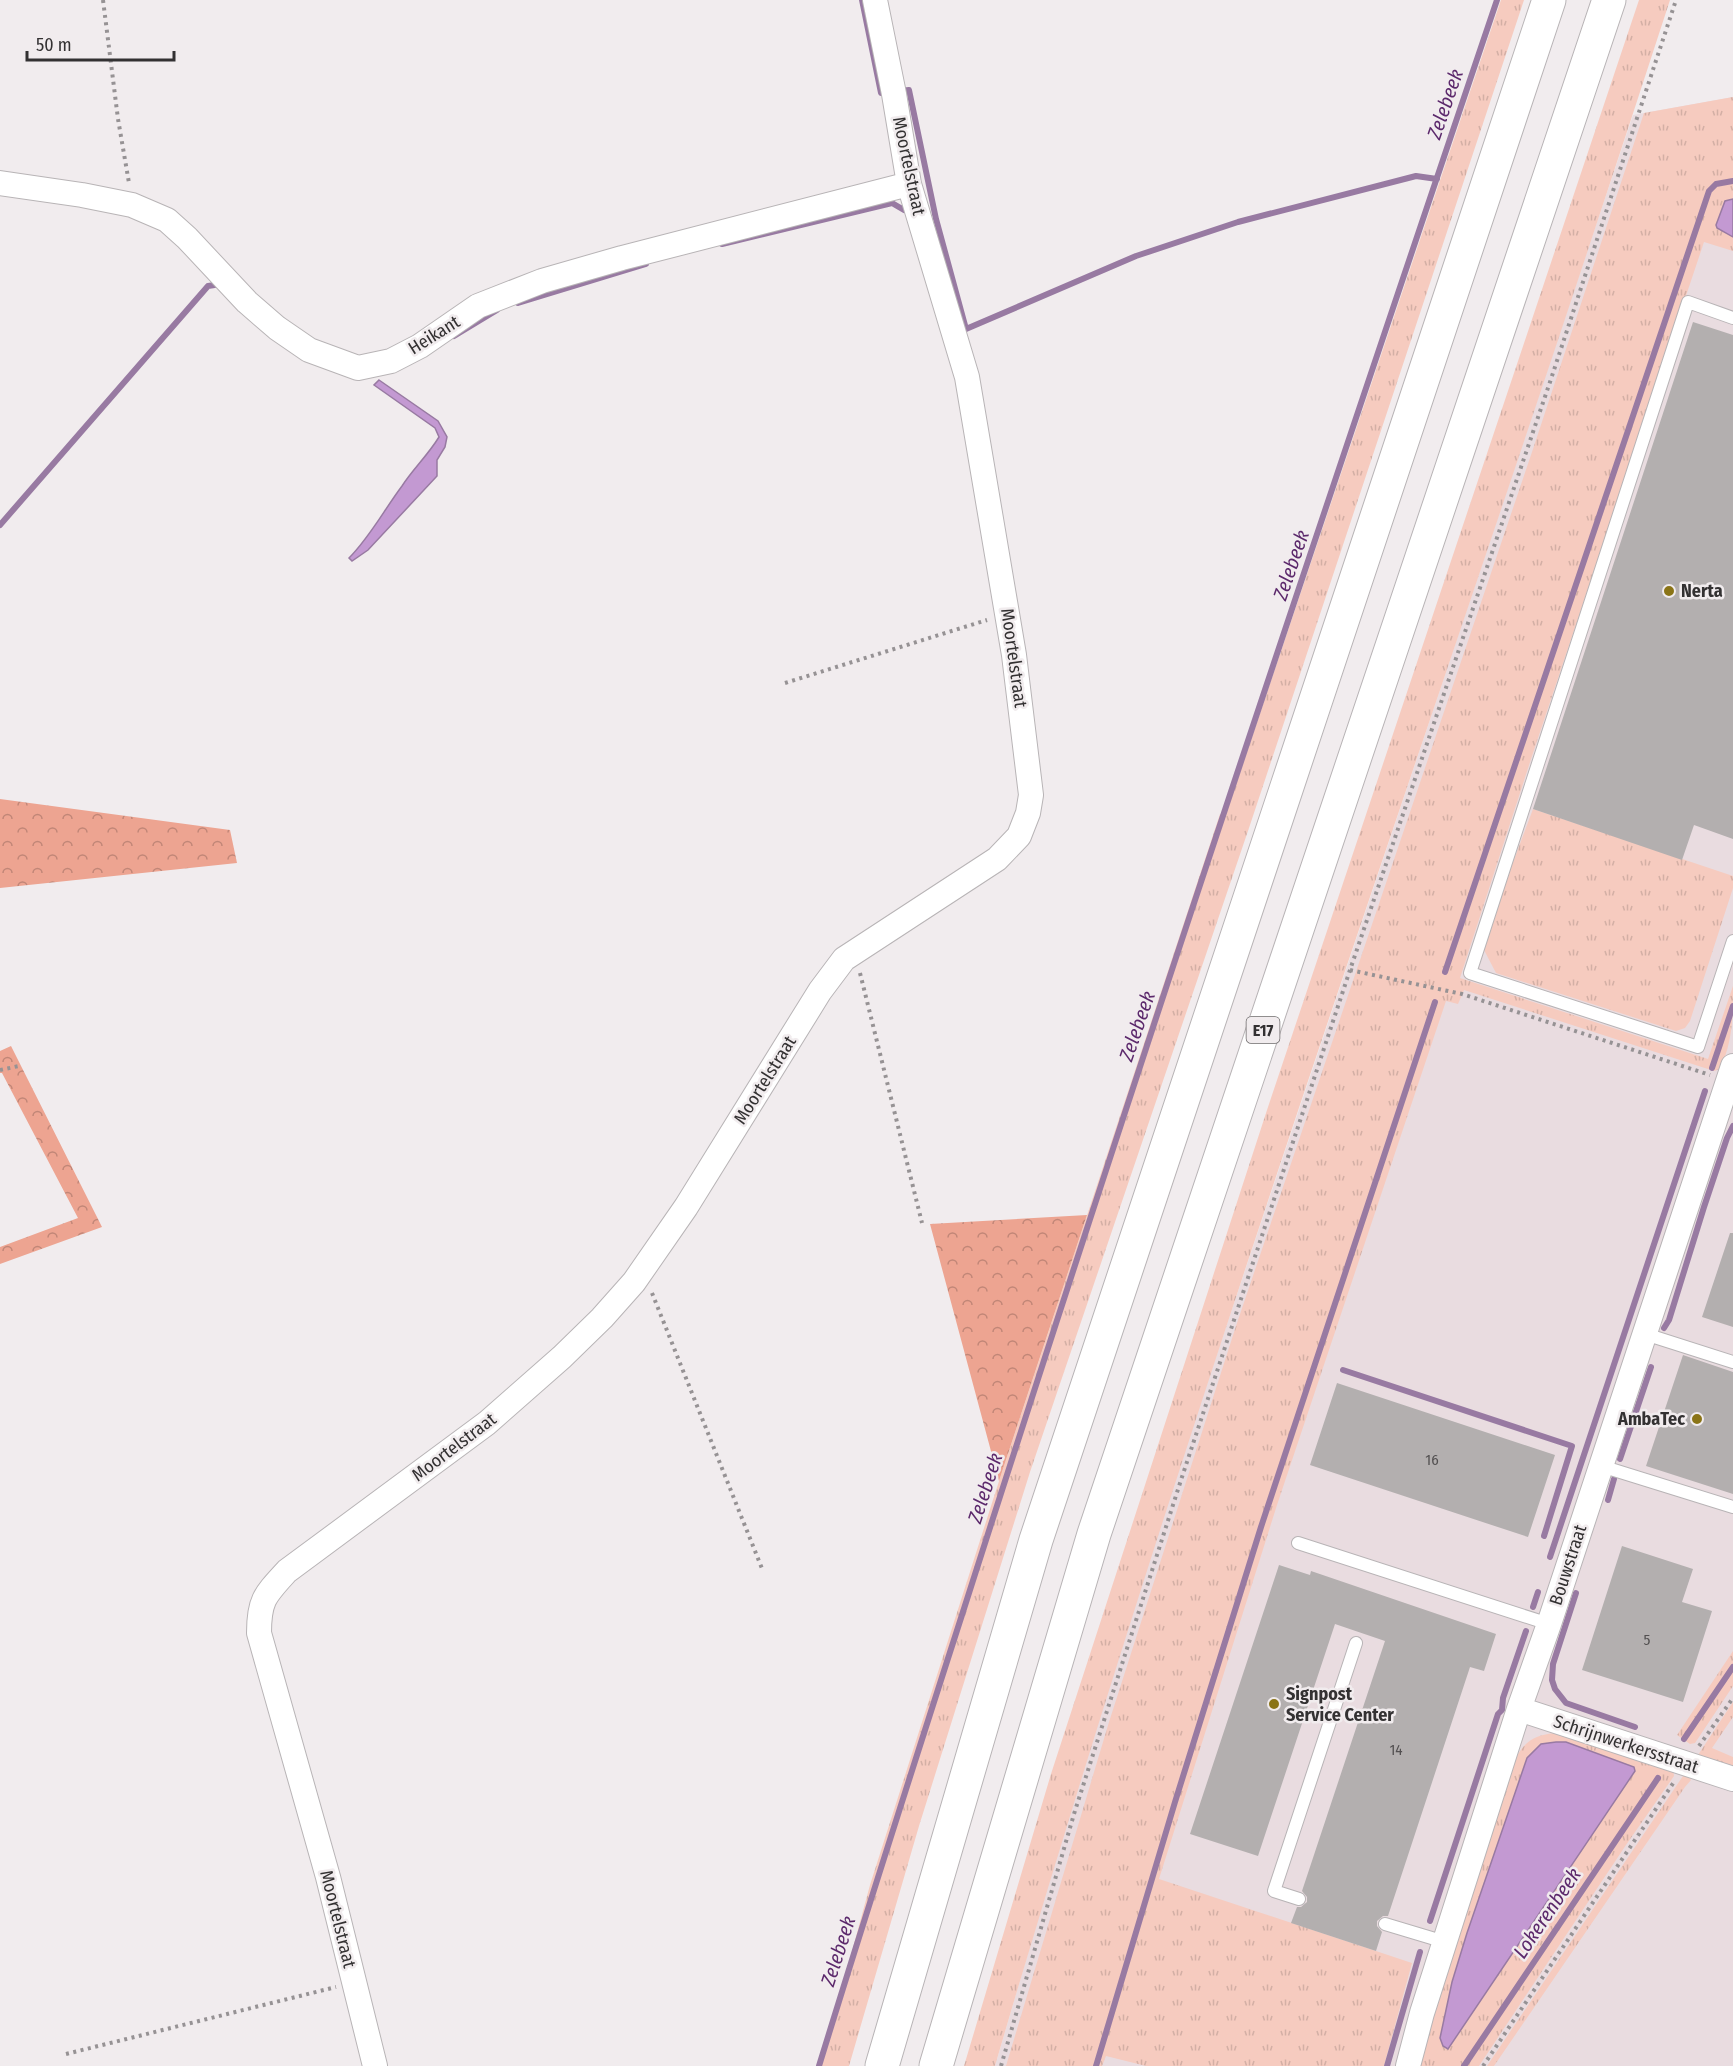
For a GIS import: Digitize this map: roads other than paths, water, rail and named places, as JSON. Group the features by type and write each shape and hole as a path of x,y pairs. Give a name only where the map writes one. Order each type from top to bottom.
{"highway":[{"path":"882,2066 1036,1540 1549,0"},
{"name":"E17","path":"936,2066 1094,1534 1609,0"}],"street":[{"name":"Moortelstraat","path":"375,2066 328,1877 259,1633 259,1610 269,1592 287,1571 487,1423 562,1358 602,1318 634,1282 687,1207 820,991 844,959 997,859 1019,836 1028,813 1031,795 1008,614 967,377 909,184 875,0"},
{"name":"Heikant","path":"0,183 132,205 167,220 276,328 309,350 358,368 391,361 420,346 478,306 542,281 909,184"},
{"name":"Bouwstraat","path":"1408,2066 1422,2013 1519,1709 1731,1077"},
{"name":"Schrijnwerkersstraat","path":"1519,1709 1733,1779"}],"lane":[{"path":"1733,318 1688,302 1470,974 1698,1047 1733,941"},
{"path":"1645,1334 1733,1362"},
{"path":"1601,1466 1733,1507"},
{"path":"1298,1543 1549,1624"},
{"path":"1299,1899 1274,1892 1356,1643"},
{"path":"1385,1924 1445,1942"}],"waterway":[{"path":"862,0 881,93 890,92"},
{"name":"Zelebeek","path":"819,2066 1092,1213 1497,0"},
{"path":"900,91 909,90 936,219 966,329 1136,256 1238,222 1416,176 1437,179"},
{"path":"1445,972 1709,191 1716,184 1733,181"},
{"path":"722,244 892,203 904,210"},
{"path":"518,303 646,264"},
{"path":"0,525 208,286 221,284"},
{"path":"454,336 497,310"},
{"path":"1096,2066 1261,1527 1435,1002"},
{"path":"1712,1068 1733,1006"},
{"path":"1550,1557 1705,1091"},
{"path":"1664,1328 1669,1320 1704,1207 1733,1126"},
{"path":"1620,1459 1651,1367"},
{"path":"1343,1370 1572,1446 1544,1536"},
{"path":"1608,1500 1614,1479"},
{"path":"1533,1607 1538,1592"},
{"path":"1576,1593 1553,1664 1552,1680 1555,1689 1566,1703 1635,1727"},
{"path":"1430,1921 1498,1714 1502,1710 1503,1698 1526,1631"},
{"name":"Lokerenbeek","path":"1684,1739 1733,1667"},
{"name":"Lokerenbeek","path":"1464,2066 1658,1778"},
{"path":"1387,2066 1420,1952"}],"place":[{"name":"Nerta","path":"1669,591"},
{"name":"AmbaTec","path":"1697,1419"},
{"name":"Signpost Service Center","path":"1274,1704"}]}
